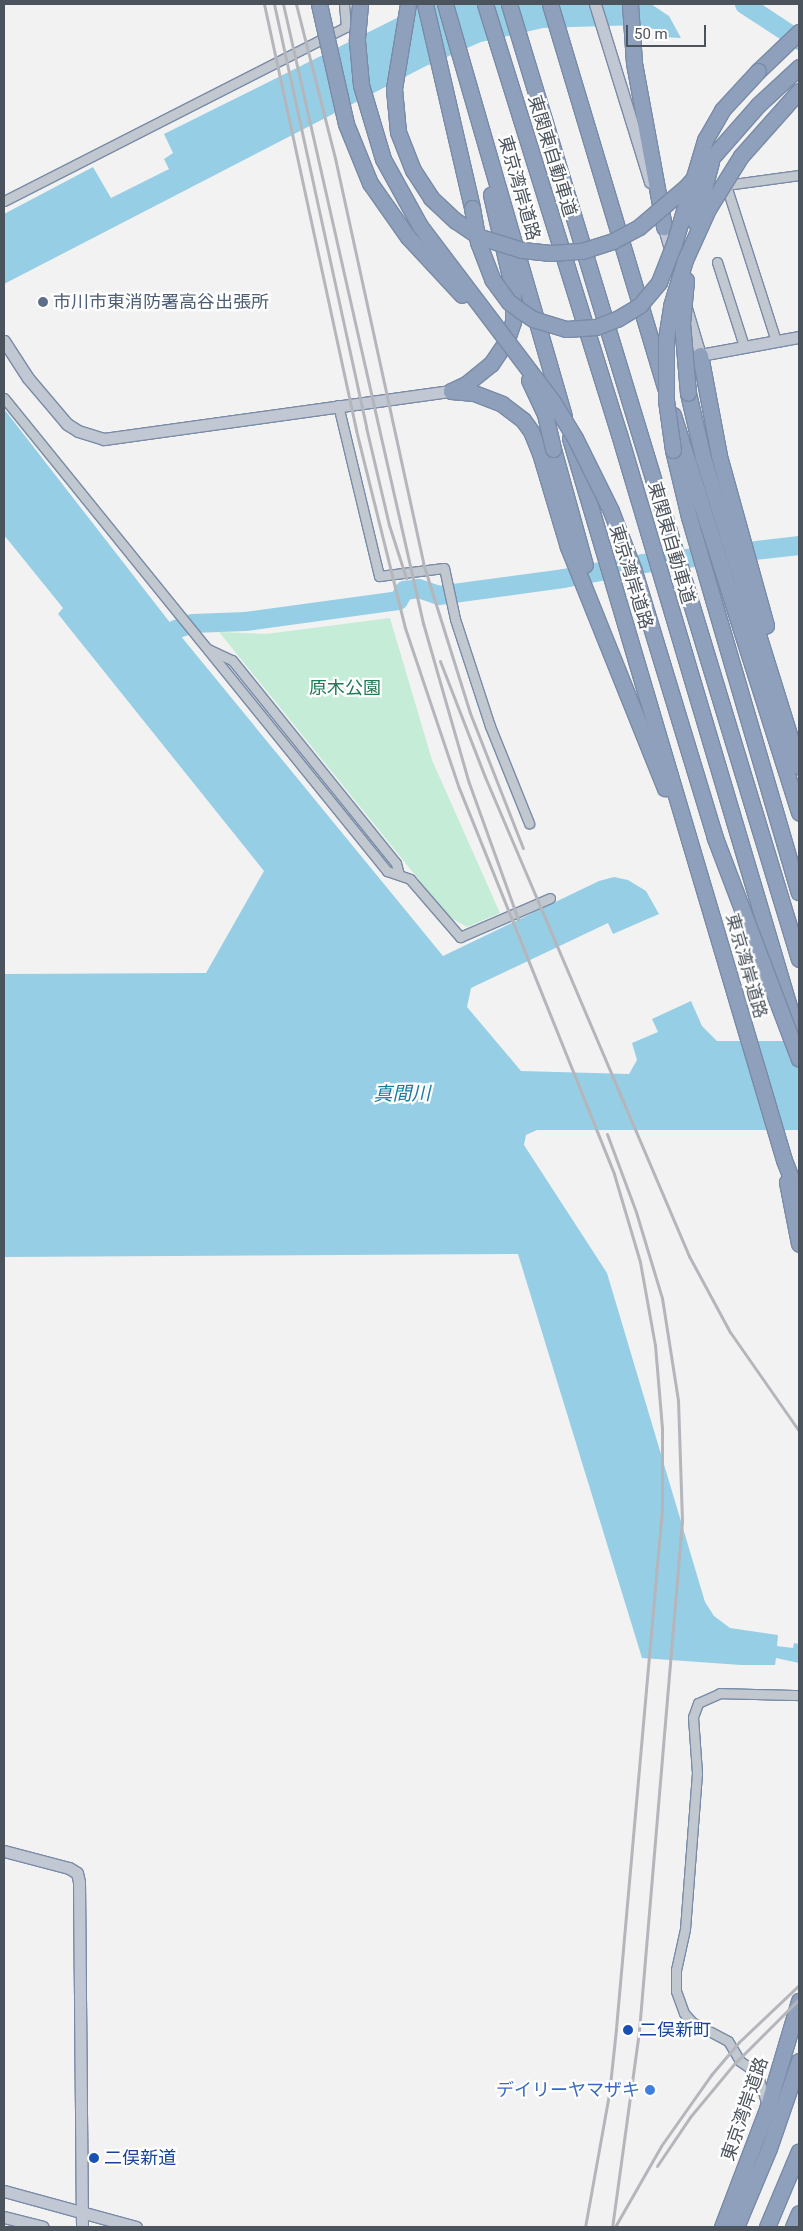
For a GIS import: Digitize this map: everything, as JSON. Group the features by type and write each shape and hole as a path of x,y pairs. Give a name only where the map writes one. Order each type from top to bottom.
{"highway":[{"path":"319,4 335,82 353,144 380,200 408,238 485,320 514,357 545,414 569,532"},
{"path":"323,4 335,82"},
{"path":"360,4 357,41 361,85 383,160 420,226 553,402 575,438 607,503 634,571 716,838 799,1059"},
{"path":"408,4 396,67 394,99 398,132 413,170 431,198 456,221 480,237 522,250 551,253 582,251 613,241 639,227 686,187 758,105 799,67"},
{"path":"425,4 486,266 509,302 534,319 552,326 581,329 606,324 628,313 648,296 666,266 705,140 722,110 758,71 799,32"},
{"name":"東京湾岸道路","path":"445,4 784,1160 799,1198"},
{"name":"東関東自動車道","path":"485,4 619,434 799,1040"},
{"name":"東関東自動車道","path":"509,4 641,430 799,959"},
{"path":"550,4 562,50 702,510 799,812"},
{"path":"622,4 630,32 664,227"},
{"path":"630,4 630,32"},
{"path":"451,391 477,377 499,355 511,331 514,310 513,290 485,175 465,68"},
{"path":"758,71 721,131 698,211 683,304 688,394 725,503 755,580 780,698 799,766"},
{"path":"799,91 742,156 696,232 671,306 664,370 669,430 689,517 799,892"},
{"path":"700,356 725,503"},
{"path":"451,391 485,397 502,404 523,420 540,453 603,626 697,864"},
{"name":"東京湾岸道路","path":"784,1160 799,1244"},
{"name":"東京湾岸道路","path":"722,2227 766,2109 799,2001"},
{"name":"東京湾岸道路","path":"736,2227 769,2148 799,2061"},
{"path":"767,2227 799,2151"},
{"path":"792,2227 799,2212"}],"street":[{"path":"4,201 346,26 344,4"},
{"path":"595,4 664,227 700,356 744,346 799,337"},
{"path":"776,341 726,185 799,174"},
{"path":"717,262 744,346"},
{"path":"4,341 52,409 78,432 97,438 122,438 338,405 451,391"},
{"path":"4,398 387,871 410,879 460,937 550,898"},
{"path":"338,405 379,576 444,568 451,600 490,726 529,823"},
{"path":"206,648 232,660 396,863 399,875"},
{"path":"766,2109 764,2086 757,2073 740,2061 722,2036 692,2022 684,2013 676,1991 676,1970 685,1929 697,1772 692,1717 698,1703 720,1693 799,1695"},
{"path":"4,1851 68,1868 77,1873 80,1882 82,2227"},
{"path":"4,2191 136,2227"},
{"path":"4,2217 43,2227"}],"green space":[{"name":"原木公園","path":"390,618 432,760 500,913 467,927 449,917 219,632 266,634"}],"water":[{"path":"425,4 651,4 669,16 681,38 662,37 659,31 641,25 543,28 481,42 426,66 4,284 4,214 93,167 111,198 169,169 164,159 173,153 164,134"},
{"name":"真間川","path":"4,409 175,629 443,956 599,881 614,877 628,880 646,891 659,914 613,934 608,923 471,988 467,1007 521,1071 629,1074 637,1060 632,1043 658,1032 652,1019 691,1001 702,1026 717,1041 799,1041 799,1130 537,1130 526,1135 524,1145 607,1273 705,1602 714,1616 730,1628 778,1635 777,1646 793,1648 794,1643 799,1644 799,1663 776,1658 775,1665 741,1665 642,1658 518,1254 4,1257 4,974 206,973 264,871 58,614 63,608 4,535"}],"waterway":[{"path":"744,4 799,40"},
{"path":"175,629 192,623 245,621 398,600 404,590 418,588 438,595 563,578 643,563 799,545"}],"railway":[{"path":"264,4 356,430 405,628 459,788 614,1174 640,1262 655,1345 662,1429 662,1509 616,2029 609,2094 585,2227"},
{"path":"274,4 366,427 389,525 406,578"},
{"path":"283,4 423,623 469,783 518,919"},
{"path":"296,4 335,158 423,563 470,713 523,848"},
{"path":"440,661 485,777 689,1256 730,1332 799,1431"},
{"path":"607,1134 636,1212 662,1298 678,1400 682,1521 639,2031 612,2227"},
{"path":"616,2225 661,2146 711,2075 739,2042 799,1985"},
{"path":"657,2166 690,2117 734,2064 799,1999"}],"place":[{"name":"市川市東消防署高谷出張所","path":"43,302"},
{"name":"二俣新町","path":"628,2030"},
{"name":"デイリーヤマザキ","path":"650,2090"},
{"name":"二俣新道","path":"94,2158"}]}
